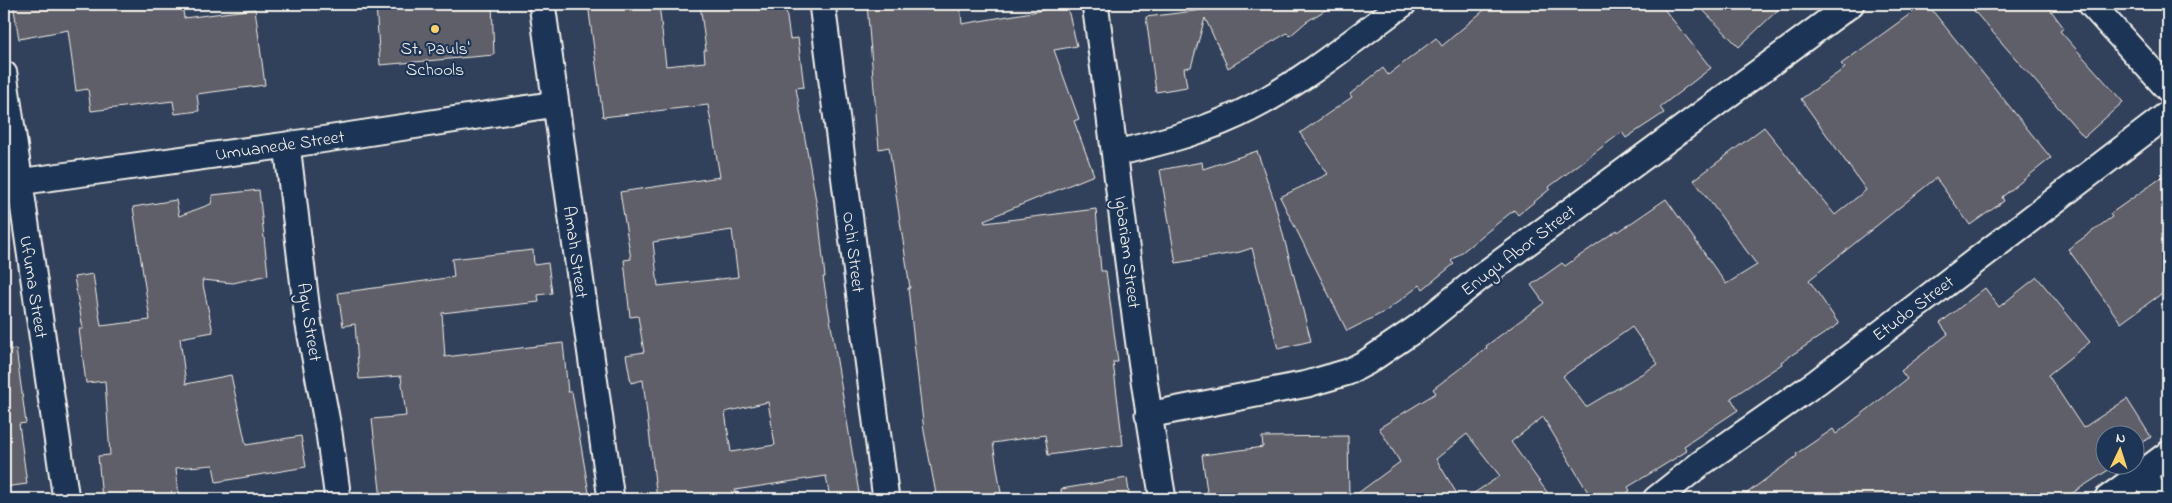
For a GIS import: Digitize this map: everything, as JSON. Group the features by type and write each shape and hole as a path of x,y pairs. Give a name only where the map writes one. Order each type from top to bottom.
{"street":[{"name":"Amah Street","path":"542,4 611,499"},
{"name":"Ochi Street","path":"822,4 886,499"},
{"name":"Igbariam Street","path":"1095,4 1116,153 1148,414 1163,499"},
{"path":"1116,153 1166,141 1212,125 1252,108 1296,83 1403,4"},
{"name":"Enugu Abor Street","path":"1148,414 1307,384 1348,372 1367,362 1417,328 1478,279 1851,4"},
{"path":"2091,4 2168,89"},
{"name":"Ufuma Street","path":"4,74 11,182 66,499"},
{"name":"Umuanede Street","path":"11,182 287,145 556,104"},
{"name":"Etudo Street","path":"1656,499 1700,464 1824,376 2168,114"},
{"name":"Agu Street","path":"287,145 308,320 338,499"},
{"path":"2144,472 2168,454"},
{"path":"2107,499 2139,476"},
{"path":"2143,476 2159,499"}],"building":[{"path":"13,4 182,4 184,18 255,9 265,85 197,94 199,111 175,114 173,101 91,111 88,89 76,91 68,30 19,39"},
{"name":"St. Pauls' Schools","path":"376,4 492,4 494,55 380,65"},
{"path":"588,4 659,4 666,66 705,62 704,50 706,50 700,4 785,4 790,39 798,38 804,87 796,88 818,212 825,277 823,277 860,499 830,499 826,476 735,490 736,499 657,499 643,380 631,383 626,355 644,352 638,316 630,317 624,260 631,259 620,192 720,177 708,105 603,117","holes":["732,230 738,277 658,286 653,242","768,402 775,445 731,452 725,412"]},
{"path":"867,4 960,4 962,24 1067,6 1077,46 1054,50 1079,119 1074,121 1094,175 984,220 985,223 1096,209 1101,271 1106,271 1118,362 1113,362 1123,445 1048,455 1045,435 993,443 1002,499 937,499 924,431 908,288 910,288 889,147 879,149"},
{"path":"1210,4 1335,4 1306,22 1290,36 1287,33 1228,68 1205,18 1191,67 1184,68 1187,87 1156,92 1146,17 1211,9"},
{"path":"1491,4 1660,4 1711,68 1660,107 1664,113 1626,138 1622,132 1549,187 1550,189 1518,215 1514,210 1451,261 1454,264 1423,289 1420,285 1386,311 1347,331 1280,197 1328,174 1300,133 1352,97 1350,94 1383,68 1388,75 1436,38 1442,46"},
{"path":"1697,4 1784,4 1739,47"},
{"path":"1924,4 1927,4 2051,158 2002,197 2004,201 1970,225 1936,178 1809,280 1839,324 1731,398 1738,410 1684,446 1687,451 1628,487 1630,491 1616,499 1592,499 1543,417 1511,442 1552,499 1465,499 1500,476 1467,434 1436,459 1460,499 1350,499 1400,462 1379,428 1436,393 1433,389 1487,348 1486,346 1544,303 1531,285 1562,263 1565,266 1666,199 1726,284 1757,265 1694,180 1764,127 1835,215 1866,190 1801,99 1845,68 1841,64","holes":["1632,327 1658,364 1586,407 1563,376"]},
{"path":"1968,4 2046,4 2064,28 2060,31 2123,102 2084,137"},
{"path":"1257,151 1274,200 1311,341 1278,349 1252,248 1240,252 1176,263 1160,170 1202,162 1203,169"},
{"path":"2168,173 2168,289 2121,323 2068,249 2112,217 2110,214"},
{"path":"259,190 268,275 233,283 202,280 213,332 180,338 186,384 231,375 246,445 301,436 306,467 216,482 213,465 176,468 179,497 102,499 98,456 110,455 105,381 86,383 79,329 83,329 74,277 93,274 101,326 150,320 133,207 176,200 179,216 211,204 213,195"},
{"path":"533,250 534,265 548,263 552,293 538,295 539,302 442,313 445,357 563,343 568,392 572,392 590,499 381,499 372,419 406,416 401,376 359,379 355,324 343,326 338,293 454,277 452,259"},
{"path":"2037,277 2090,342 2048,375 2083,428 2127,399 2151,437 2144,442 2144,426 2094,426 2094,476 2099,476 2063,499 1739,499 1797,456 1796,454 1833,429 1836,434 1907,379 1901,371 1948,334 1940,323 1985,288 1999,307"},
{"path":"16,349 26,423 19,424 27,484 4,487 4,350"},
{"path":"1348,436 1349,499 1208,499 1202,455 1263,447 1262,437"},
{"path":"1127,478 1130,499 1062,499 1061,489"}],"place":[{"name":"St. Pauls' Schools","path":"435,29"}]}
